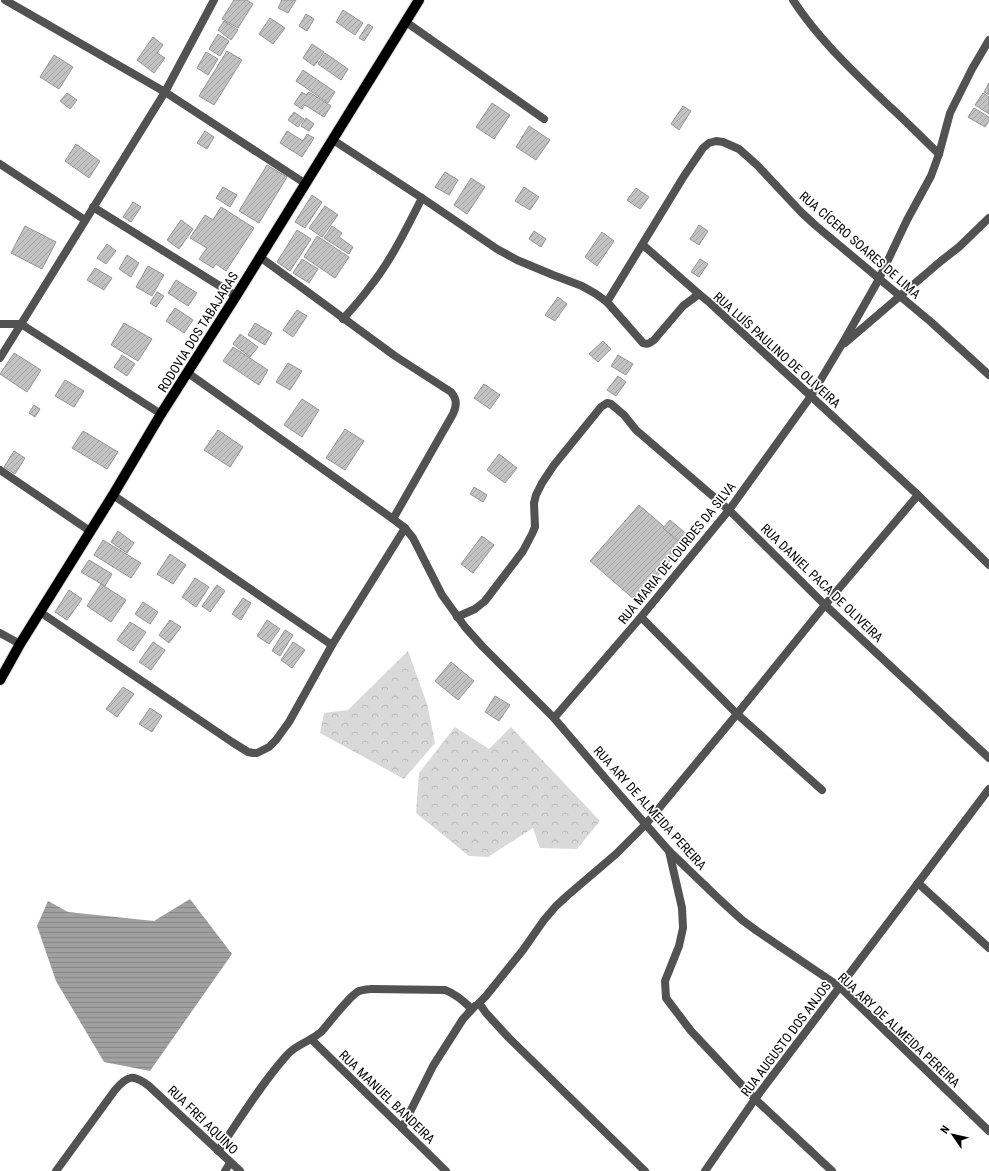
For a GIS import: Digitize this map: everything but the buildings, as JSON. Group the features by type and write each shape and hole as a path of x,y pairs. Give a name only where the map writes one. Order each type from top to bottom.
{"main road":[{"name":"RODOVIA DOS TABAJARAS","path":"0,680 20,644 113,495 161,414 306,184 419,0"}],"street":[{"path":"5,0 164,92 306,184"},
{"path":"0,358 164,92 214,0"},
{"path":"793,0 801,13 841,60 939,154"},
{"path":"406,22 544,119"},
{"name":"RUA MARIA DE LOURDES DA SILVA","path":"554,718 641,617 729,510 811,396 879,278 907,220 931,176 939,154 950,113 972,69 989,40"},
{"name":"RUA LUÍS PAULINO DE OLIVEIRA","path":"333,140 517,260 582,286 596,294 608,302 643,343 650,344 683,306 698,294 710,303 811,396 989,565"},
{"name":"RUA CÍCERO SOARES DE LIMA","path":"608,302 684,176 703,148 716,141 723,142 739,149 749,157 801,212 931,322 989,375"},
{"path":"0,164 85,220"},
{"path":"343,319 369,288 384,266 406,231 422,198"},
{"path":"93,207 236,296"},
{"path":"840,347 959,247 989,218"},
{"path":"643,245 698,294"},
{"path":"260,257 343,319 455,396 456,406 453,414 393,519"},
{"path":"0,324 21,324 161,414"},
{"name":"RUA ARY DE ALMEIDA PEREIRA","path":"188,373 405,528 413,538 442,595 457,617 475,639 554,718 669,851 719,900 742,920 840,987 989,1131"},
{"name":"RUA DANIEL PACA DE OLIVEIRA","path":"457,617 475,609 485,601 524,551 535,527 534,503 542,483 554,465 601,407 607,403 611,404 624,415 636,430 729,510 825,604 988,753"},
{"path":"0,470 90,531"},
{"path":"113,495 332,645"},
{"path":"402,1128 433,1066 456,1028 472,1009 486,996 523,950 544,920 556,906 616,854 646,824 825,604 918,496"},
{"path":"40,612 232,742 248,752 257,753 276,740 289,722 332,645 405,528"},
{"path":"641,617 737,714 822,790"},
{"path":"0,633 20,644"},
{"name":"RUA AUGUSTO DOS ANJOS","path":"705,1171 755,1099 989,789"},
{"path":"669,851 682,908 683,928 679,946 665,981 666,998 692,1031 755,1099 832,1171"},
{"path":"918,883 989,948"},
{"path":"218,1151 287,1054 298,1045 320,1033 360,990 445,990 451,992 472,1009"},
{"path":"479,1003 509,1038 645,1171"},
{"name":"RUA MANUEL BANDEIRA","path":"311,1039 446,1171"},
{"name":"RUA FREI AQUINO","path":"56,1171 122,1081 132,1077 139,1079 149,1086 240,1171"},
{"path":"225,1171 230,1163"}],"green space":[{"path":"408,651 427,704 435,743 404,779 320,733 324,713 348,710"},
{"path":"455,727 489,749 511,727 600,821 577,849 540,848 533,828 488,857 469,856 416,813 419,773"}],"shaded area":[{"path":"190,899 232,954 150,1071 104,1062 56,981 37,926 48,901 68,912 154,921"}]}
